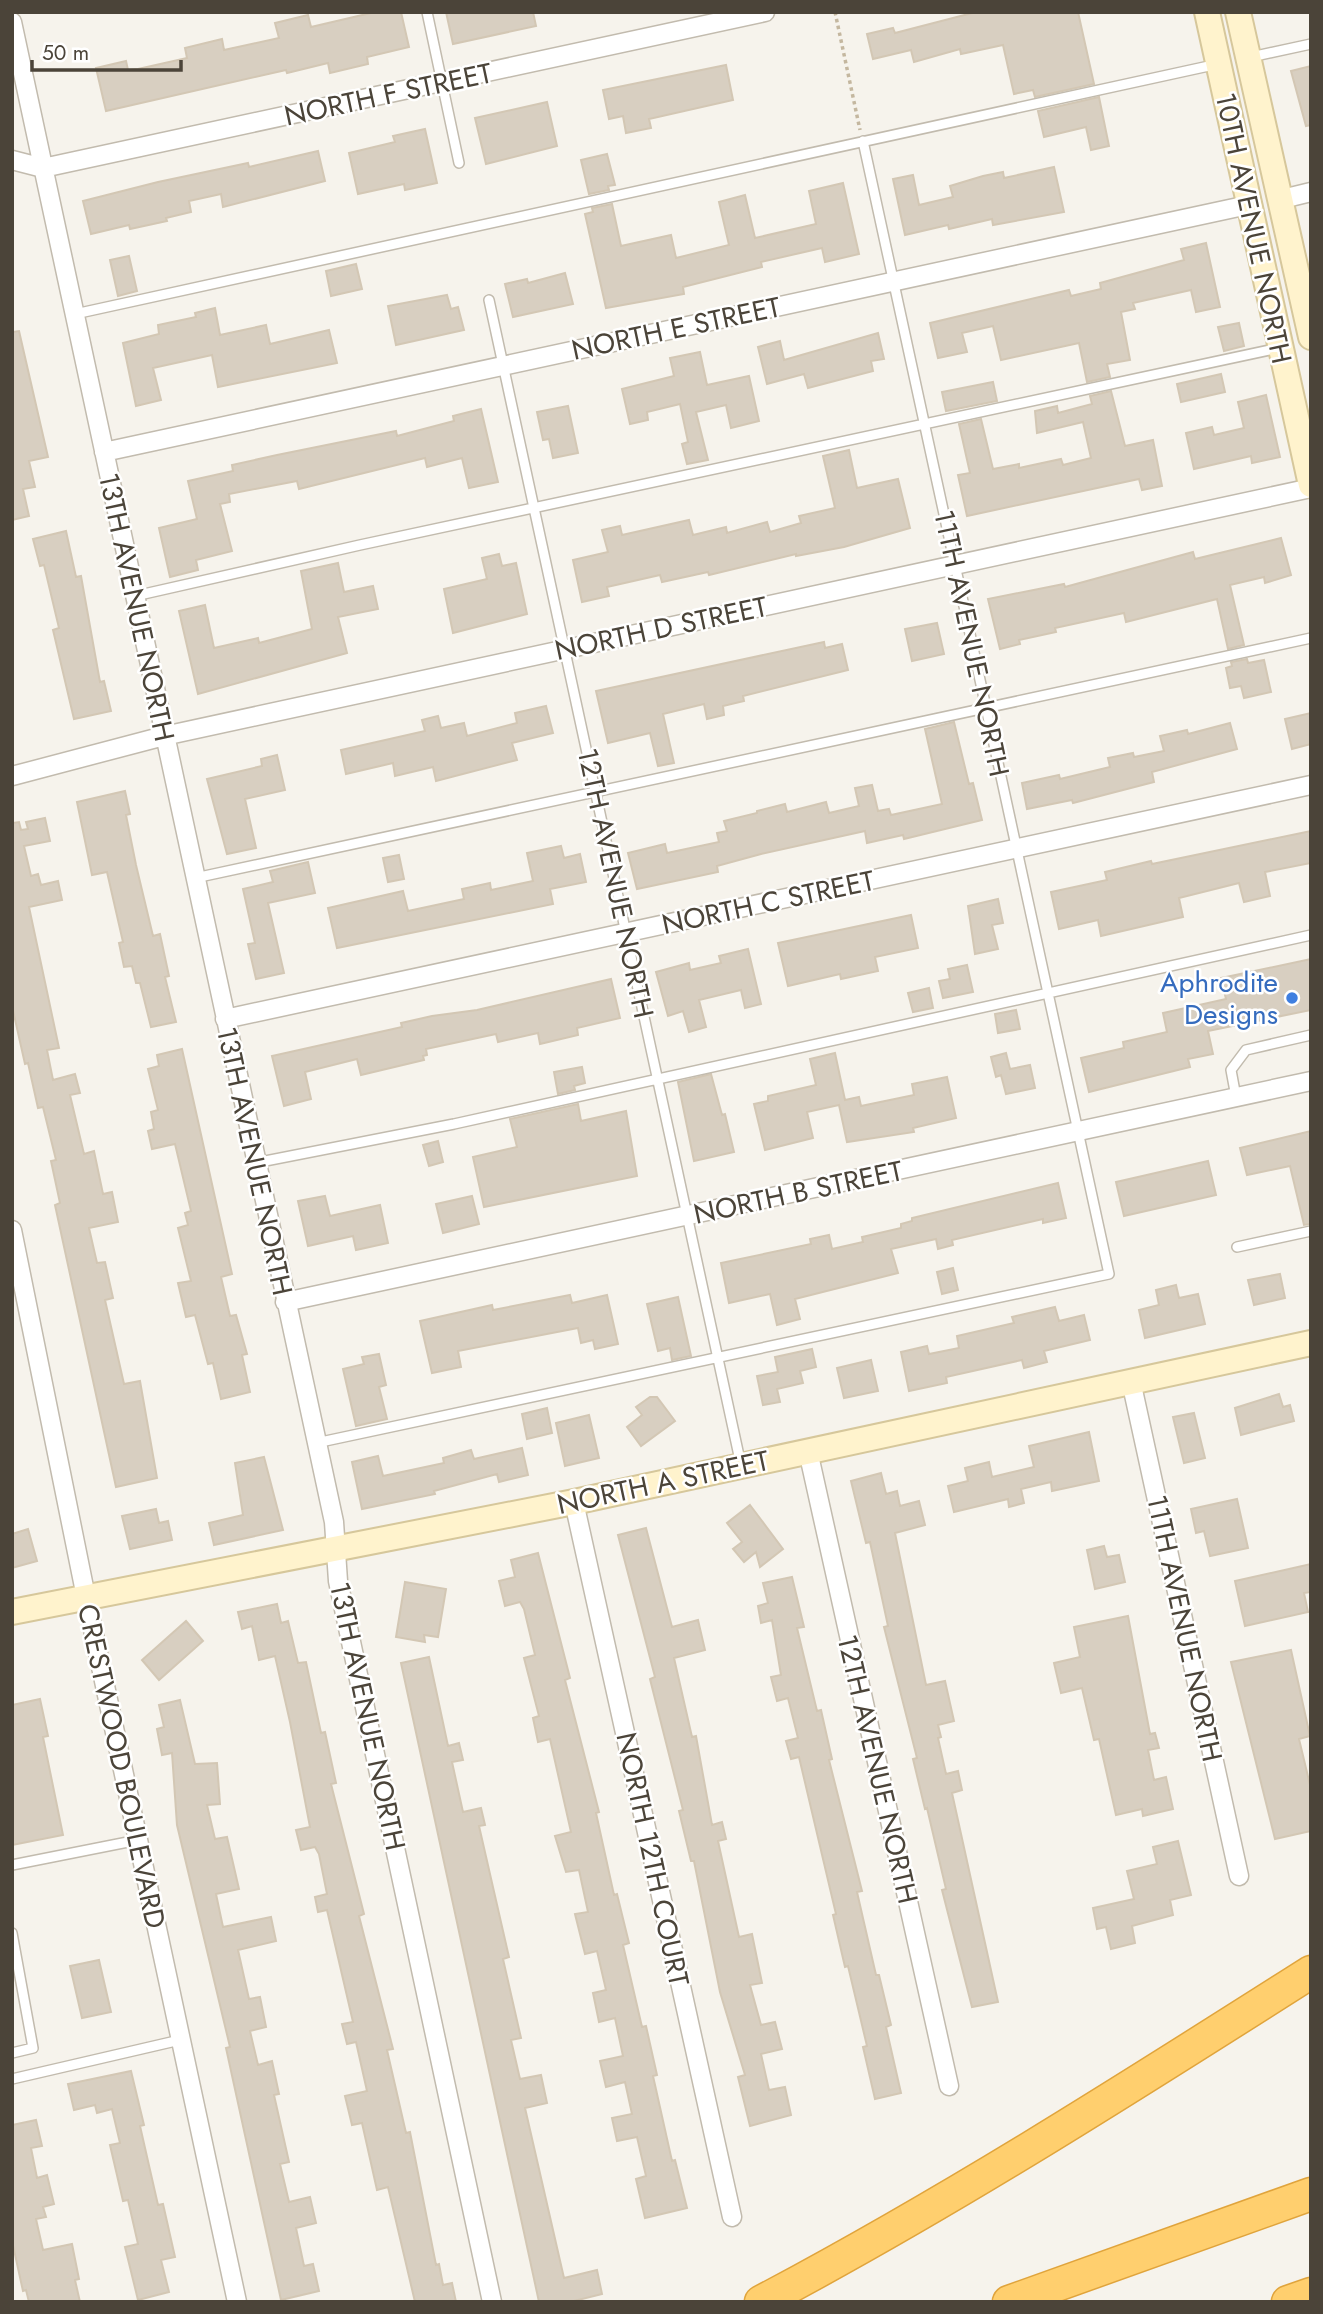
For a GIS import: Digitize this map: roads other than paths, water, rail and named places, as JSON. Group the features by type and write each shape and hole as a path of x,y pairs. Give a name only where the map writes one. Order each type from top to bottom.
{"highway":[{"path":"761,2302 1052,2137 1311,1972"},
{"path":"1010,2302 1311,2194"},
{"path":"1288,2302 1311,2294"}],"street":[{"name":"NORTH F STREET","path":"12,160 43,169 765,12"},
{"name":"10TH AVENUE NORTH","path":"1207,12 1311,486"},
{"name":"10TH AVENUE NORTH","path":"1238,12 1278,200 1311,337"},
{"name":"13TH AVENUE NORTH","path":"12,22 316,1443 338,1549 338,1581 492,2302"},
{"path":"1278,200 1311,192"},
{"name":"NORTH E STREET","path":"104,452 1248,205"},
{"name":"NORTH D STREET","path":"12,776 164,736 1311,486"},
{"name":"NORTH C STREET","path":"225,1019 1311,785"},
{"name":"NORTH B STREET","path":"285,1303 1311,1081"},
{"name":"CRESTWOOD BOULEVARD","path":"12,1230 86,1597 237,2302"},
{"name":"NORTH A STREET","path":"12,1612 574,1502 1311,1343"},
{"name":"11TH AVENUE NORTH","path":"1132,1381 1238,1876"},
{"name":"12TH AVENUE NORTH","path":"808,1451 949,2086"},
{"name":"NORTH 12TH COURT","path":"574,1502 732,2217"}],"lane":[{"path":"427,12 459,163"},
{"path":"1248,58 1311,44"},
{"path":"75,314 1218,64"},
{"name":"11TH AVENUE NORTH","path":"719,1359 1109,1274 863,141"},
{"name":"12TH AVENUE NORTH","path":"489,300 741,1466"},
{"path":"135,596 1281,348"},
{"path":"195,878 1311,638"},
{"path":"255,1163 454,1124 1047,991 1311,935"},
{"path":"1236,1097 1231,1070 1246,1050 1311,1035"},
{"path":"1237,1247 1311,1231"},
{"path":"316,1443 719,1359"},
{"path":"12,1865 138,1840"},
{"path":"12,1933 33,2048 12,2053"},
{"path":"12,2079 180,2040"}],"place":[{"name":"Aphrodite Designs","path":"1292,998"}]}
